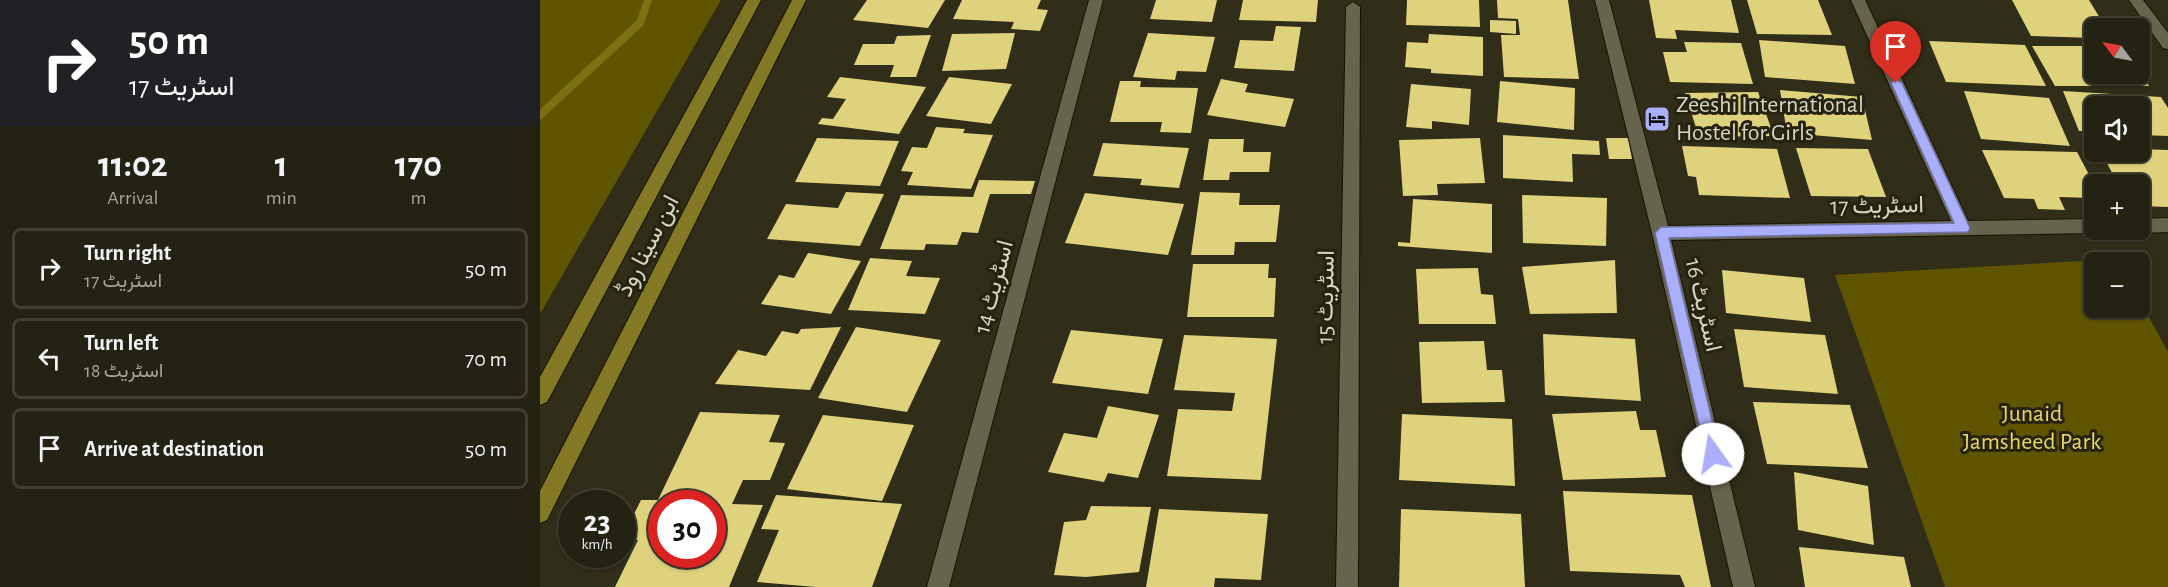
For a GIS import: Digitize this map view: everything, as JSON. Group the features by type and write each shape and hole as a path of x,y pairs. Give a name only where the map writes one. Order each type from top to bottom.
{"main road":[{"name":"ابن سینا روڈ","path":"540,396 754,0"},
{"name":"ابن سینا روڈ","path":"540,513 799,0"}],"street":[{"name":"اسٹریٹ 14","path":"938,587 1096,0"},
{"name":"اسٹریٹ 16","path":"1602,0 1661,233 1744,587"},
{"path":"1858,0 1963,228"},
{"path":"2136,0 2168,44"},
{"name":"اسٹریٹ 15","path":"1347,587 1353,7"},
{"path":"2152,22 2168,22"},
{"path":"2150,226 2168,225"},
{"name":"اسٹریٹ 17","path":"1661,233 2084,226"}],"green space":[{"path":"540,0 721,0 540,314"},
{"name":"Junaid Jamsheed Park","path":"2084,261 2084,318 2149,318 2168,352 2168,587 1945,587 1835,275"}],"building":[{"path":"867,0 945,0 928,28 853,20"},
{"path":"962,0 1041,0 1037,9 1048,10 1040,31 1011,29 1014,22 953,19"},
{"path":"1156,0 1217,0 1212,22 1150,19"},
{"path":"1243,0 1318,0 1316,22 1239,20"},
{"path":"1407,0 1479,0 1480,27 1406,25"},
{"path":"1497,0 1568,0 1579,79 1504,77 1501,35 1520,35 1518,19 1498,18"},
{"path":"1649,0 1731,0 1739,33 1675,30 1677,39 1656,38"},
{"path":"1747,0 1818,0 1832,35 1757,34"},
{"path":"2012,0 2089,0 2100,18 2084,18 2084,38 2031,36"},
{"path":"1490,20 1516,21 1516,34 1490,32"},
{"path":"1276,26 1301,27 1294,71 1234,68 1240,40 1273,41"},
{"path":"1015,33 1006,69 942,71 952,34"},
{"path":"1148,33 1215,37 1206,72 1177,71 1175,80 1133,77"},
{"path":"1429,34 1483,37 1483,76 1431,73 1431,69 1405,67 1407,42 1428,43"},
{"path":"931,35 916,77 890,77 894,65 854,65 863,44 894,44 897,36"},
{"path":"1759,40 1845,46 1855,84 1765,77"},
{"path":"1929,41 2025,45 2046,86 1946,82"},
{"path":"1684,42 1741,43 1753,84 1670,82 1663,52 1687,52"},
{"path":"2032,46 2084,46 2084,84 2148,84 2149,86 2055,86"},
{"path":"840,77 926,87 899,134 818,124 822,118 833,119 846,99 827,97"},
{"path":"949,77 1012,84 991,124 926,116"},
{"path":"1221,79 1248,84 1245,92 1294,99 1285,127 1207,115"},
{"path":"1120,81 1141,81 1140,87 1198,88 1191,133 1160,132 1162,122 1110,122"},
{"path":"1500,81 1575,88 1574,130 1497,122"},
{"path":"1411,84 1471,89 1469,125 1432,121 1432,129 1406,127"},
{"path":"1780,90 1862,97 1872,140 1787,133"},
{"path":"1964,91 2049,98 2070,146 1981,139"},
{"path":"2063,91 2145,96 2084,96 2084,131 2079,131"},
{"path":"1758,92 1774,136 1699,137 1685,93"},
{"path":"2150,96 2161,97 2168,108 2168,136 2150,135"},
{"path":"936,127 965,129 963,133 993,135 971,189 907,185 913,172 901,171 912,147 927,148"},
{"path":"1503,135 1599,141 1600,155 1572,154 1573,182 1503,178"},
{"path":"817,138 899,141 880,186 795,182"},
{"path":"1480,138 1485,183 1437,184 1438,195 1403,196 1399,140"},
{"path":"1606,138 1628,138 1632,159 1609,159"},
{"path":"1209,139 1244,139 1243,152 1271,152 1269,172 1230,172 1229,180 1203,180"},
{"path":"1103,143 1189,148 1179,188 1140,185 1142,179 1093,176"},
{"path":"1682,146 1777,149 1790,198 1699,195 1696,177 1688,176"},
{"path":"1796,148 1868,149 1886,197 1811,196"},
{"path":"2150,149 2168,150 2168,207 2150,206 2150,174 2113,174 2106,162 2150,162"},
{"path":"1982,150 2077,152 2089,174 2084,174 2084,198 2059,197 2065,210 2038,209 2034,199 2004,198"},
{"path":"979,180 1035,181 1031,194 990,194 978,233 962,232 957,245 926,244 924,250 880,249 901,195 973,197"},
{"path":"846,192 884,194 860,246 767,239 786,204 838,208"},
{"path":"1200,192 1240,193 1239,205 1280,205 1276,242 1235,242 1234,255 1191,255"},
{"path":"1085,193 1184,204 1168,255 1065,243"},
{"path":"1522,195 1607,198 1606,246 1523,243"},
{"path":"1413,199 1492,204 1492,253 1398,246 1398,242 1410,243"},
{"path":"808,253 861,261 831,314 761,304 779,275 794,278"},
{"path":"870,258 912,261 906,276 940,278 925,314 848,310"},
{"path":"1615,260 1617,313 1530,314 1522,267"},
{"path":"1193,264 1269,264 1268,278 1276,278 1274,317 1187,317"},
{"path":"1478,268 1481,294 1493,295 1496,324 1419,324 1416,269"},
{"path":"1722,270 1804,278 1811,322 1726,313"},
{"path":"841,327 810,390 715,384 738,350 766,356 782,331 798,334 801,329"},
{"path":"856,327 941,340 907,412 818,398"},
{"path":"1734,329 1825,335 1838,394 1744,387"},
{"path":"1071,330 1163,339 1148,394 1052,383"},
{"path":"1543,334 1635,339 1641,401 1545,395"},
{"path":"1184,335 1277,339 1261,480 1167,476 1178,409 1232,411 1235,393 1174,390"},
{"path":"1484,341 1487,370 1502,370 1505,402 1422,403 1419,342"},
{"path":"1753,402 1850,405 1868,468 1767,464"},
{"path":"1108,406 1159,415 1138,478 1108,473 1104,482 1048,472 1064,433 1097,438"},
{"path":"1636,411 1640,430 1656,430 1666,477 1563,480 1552,414"},
{"path":"700,412 780,415 769,442 785,443 770,480 743,480 732,504 763,505 729,587 615,587 624,568 636,568 638,540 636,540 636,510 641,500 648,500 648,568 726,568 726,490 663,490"},
{"path":"1402,414 1512,419 1515,486 1399,480"},
{"path":"823,415 914,425 882,501 787,489"},
{"path":"1794,472 1868,486 1874,545 1798,530"},
{"path":"1563,491 1692,495 1711,587 1685,587 1680,575 1570,571"},
{"path":"776,495 902,504 872,587 816,587 757,582 779,530 761,529"},
{"path":"1091,506 1151,507 1139,572 1086,577 1054,575 1064,522 1086,520"},
{"path":"1159,509 1268,514 1261,580 1215,578 1214,587 1146,587"},
{"path":"1401,509 1521,514 1525,587 1399,587"},
{"path":"1799,547 1904,557 1911,587 1805,587"}],"waterway":[{"path":"540,115 640,23 648,0"}],"place":[{"name":"Zeeshi International Hostel for Girls","path":"1657,119"}],"route":[{"path":"1713,454 1661,233 1963,228 1896,83"}]}
